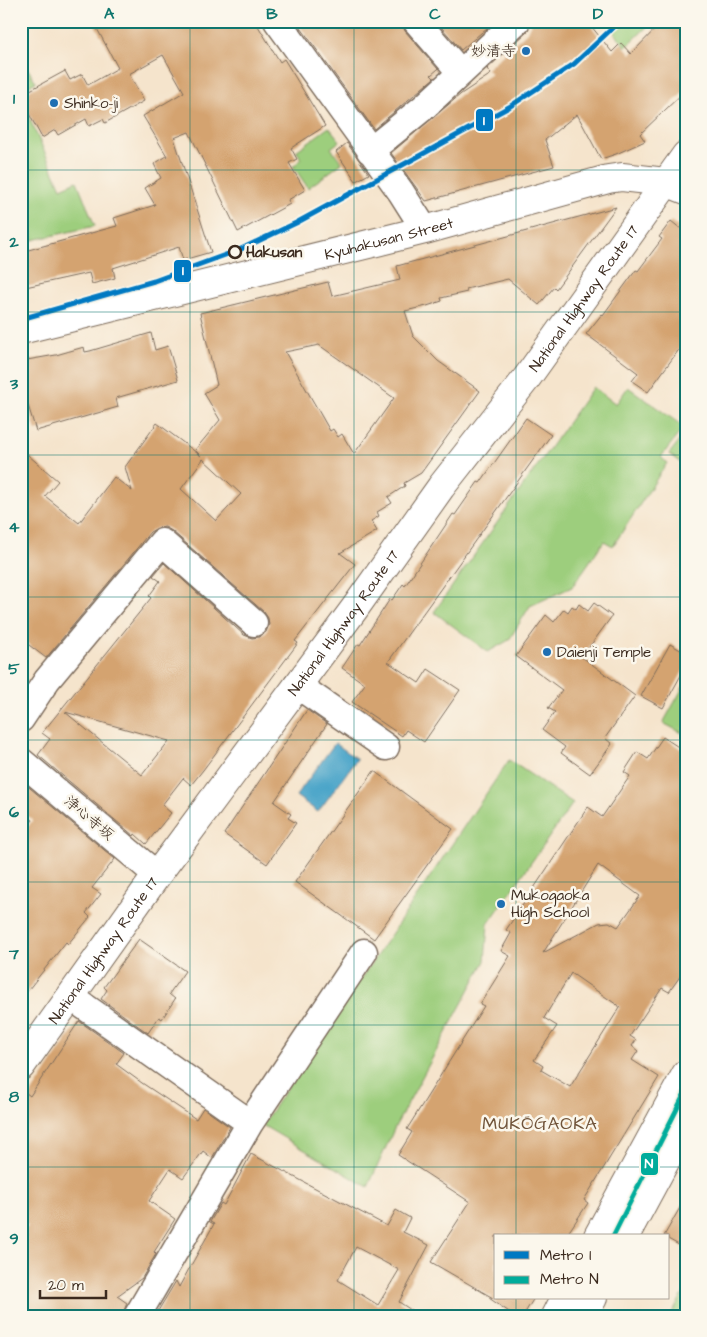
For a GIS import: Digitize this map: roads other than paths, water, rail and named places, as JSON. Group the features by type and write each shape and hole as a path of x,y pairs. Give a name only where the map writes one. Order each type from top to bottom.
{"main road":[{"path":"676,186 686,155"},
{"name":"Kyuhakusan Street","path":"21,330 425,230 608,179 622,177 676,186"},
{"name":"National Highway Route 17","path":"21,1066 158,874 355,608 441,487 676,186"},
{"path":"599,1234 686,1074"},
{"path":"626,1234 686,1123"},
{"path":"556,1316 564,1300"},
{"path":"583,1316 591,1300"}],"street":[{"path":"277,21 401,192 425,230"},
{"path":"416,21 461,73"},
{"path":"370,151 461,73 517,21"},
{"path":"21,719 47,680 162,542 254,623"},
{"path":"297,685 386,747"},
{"name":"浄心寺坂","path":"21,762 158,874"},
{"path":"138,1316 250,1124 364,952"},
{"path":"70,997 250,1124"}],"water":[{"path":"335,743 357,759 318,812 296,796"}],"metro line":[{"name":"I","path":"21,319 154,281 239,250 296,223 509,107 574,64 620,21"},
{"name":"N","path":"614,1234 686,1091"}],"place":[{"name":"妙清寺","path":"526,51"},
{"name":"Shinko-ji","path":"54,103"},
{"name":"Hakusan","path":"235,252"},
{"name":"Daienji Temple","path":"547,652"},
{"name":"Mukogaoka High School","path":"501,904"}],"district":[{"name":"MUKŌGAOKA","path":"540,1123"}]}
